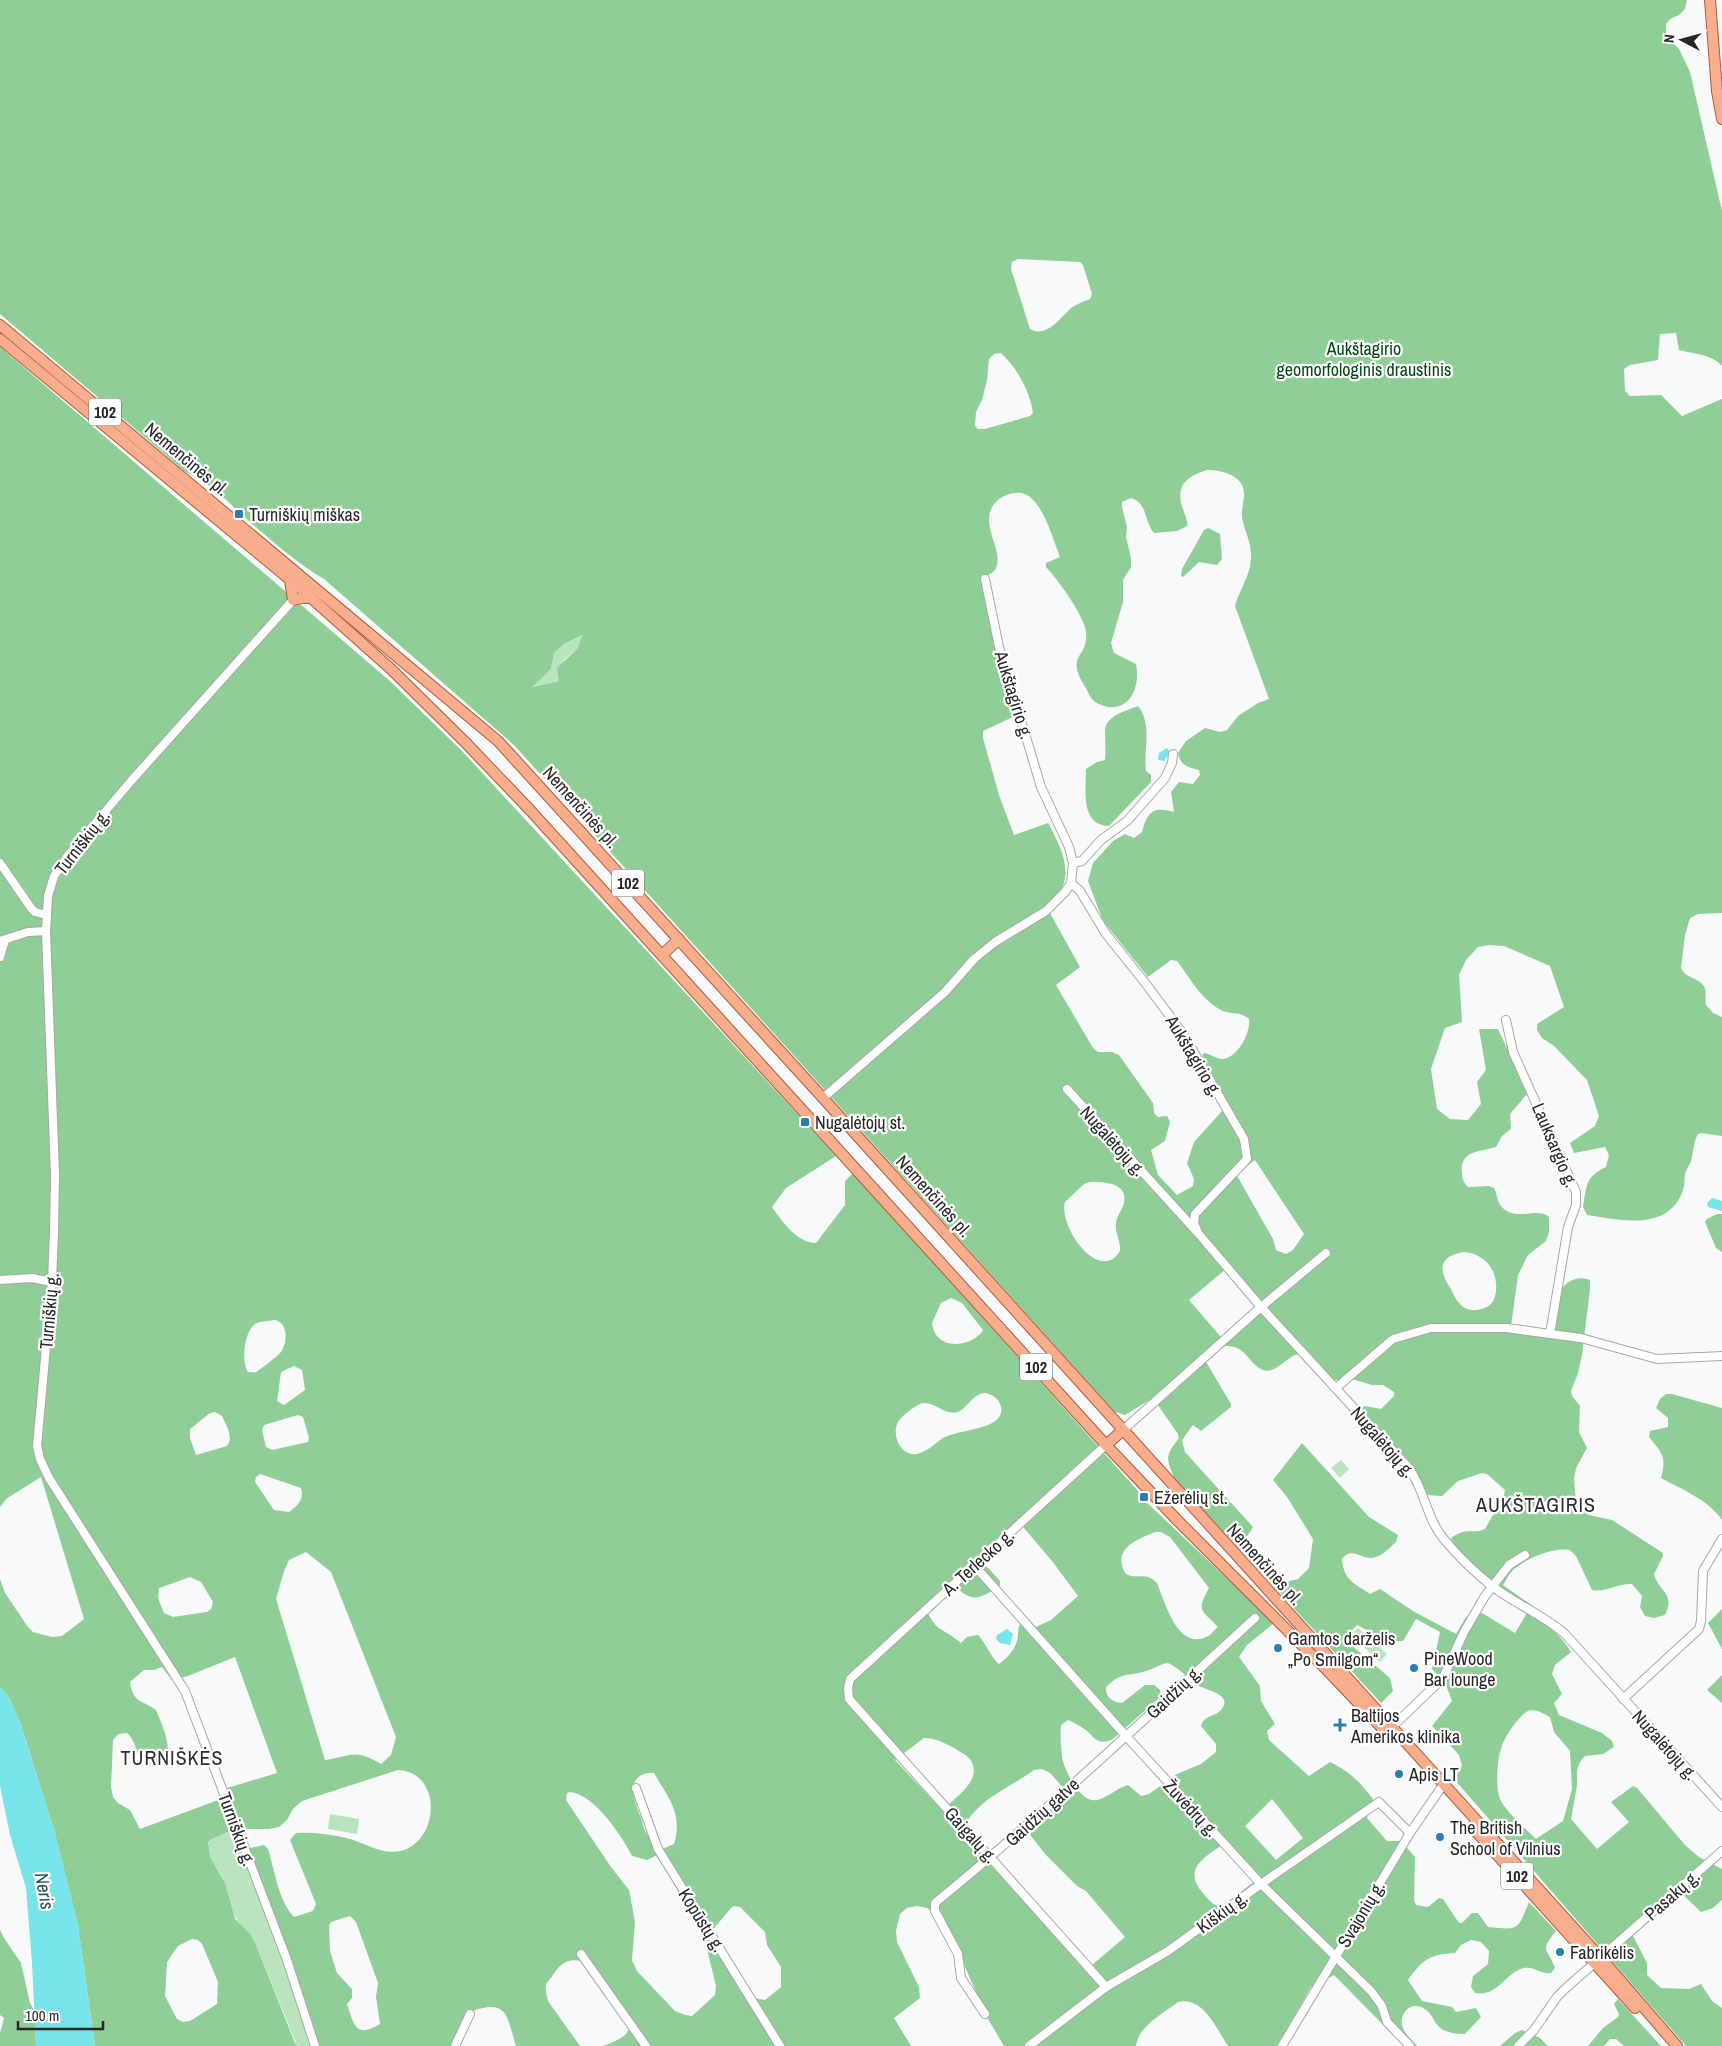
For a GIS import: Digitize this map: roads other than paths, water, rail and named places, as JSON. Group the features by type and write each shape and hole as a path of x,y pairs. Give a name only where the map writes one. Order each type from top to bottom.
{"main road":[{"path":"1710,0 1717,91 1722,119"},
{"name":"Nemenčinės pl.","path":"0,325 498,741 1391,1728 1440,1787"},
{"name":"Nemenčinės pl.","path":"0,339 311,598 466,742 662,955 1106,1445 1178,1521 1440,1787 1677,2046"},
{"path":"203,507 210,499"},
{"path":"290,580 293,600 311,598"},
{"path":"362,644 371,633"},
{"path":"662,955 679,939"},
{"path":"1106,1445 1122,1430"},
{"name":"Nemenčinės pl.","path":"1598,1960 1668,2046"}],"street":[{"name":"Aukštagirio g.","path":"985,579 999,647 1041,787 1064,834 1072,864 1071,883 1080,891 1106,934 1184,1035 1244,1139 1247,1159 1195,1214 1194,1224 1198,1233"},
{"name":"Turniškių g.","path":"293,600 131,781 69,854 54,876 48,896 46,915 55,1175 52,1282 38,1434 40,1459 49,1478 185,1691 287,1960 316,2046"},
{"path":"1072,864 1082,861 1101,840 1127,821 1165,778 1174,754"},
{"path":"0,863 31,908 35,912 46,915"},
{"path":"823,1098 945,992 974,959 995,942 1046,911 1065,892 1071,883"},
{"path":"0,957 3,940 28,932 46,931"},
{"name":"Lauksargio g.","path":"1506,1020 1513,1052 1576,1192 1576,1205 1568,1227 1550,1334"},
{"name":"Nugalėtojų g.","path":"1067,1089 1413,1474 1439,1533 1492,1586 1555,1626 1722,1807"},
{"path":"1122,1430 1261,1307 1326,1253"},
{"path":"0,1280 32,1278 52,1282"},
{"path":"1336,1388 1393,1339 1431,1328 1507,1328 1581,1338 1657,1359 1722,1356"},
{"name":"A. Terlecko g.","path":"850,1679 1106,1445"},
{"path":"1623,1699 1699,1629 1702,1621 1703,1572 1722,1539"},
{"path":"1391,1728 1443,1678 1464,1632 1492,1586 1509,1565 1525,1555"},
{"name":"Žuvėdrų g.","path":"974,1564 1126,1736 1261,1884 1375,1996 1382,2006 1387,2022 1410,2046"},
{"path":"1256,1600 1257,1610 1255,1618 1273,1617"},
{"name":"Gaidžių g.","path":"1093,1766 1255,1618"},
{"name":"Gaigalų g.","path":"850,1679 848,1688 849,1699 1106,1987"},
{"name":"Gaidžių gatve","path":"985,2014 961,1978 958,1954 934,1906 1093,1766"},
{"name":"Svajonių g.","path":"1282,2046 1410,1833 1440,1787"},
{"name":"Kopūstų g.","path":"636,1788 658,1849 780,2046"},
{"name":"Kiškių g.","path":"1029,2046 1106,1987 1168,1951 1379,1802 1410,1833"},
{"name":"Pasakų g.","path":"1518,2046 1534,2030 1557,1997 1722,1851"},
{"path":"580,1954 646,2046"},
{"path":"455,2046 470,2014"}],"water":[{"path":"1167,748 1170,753 1164,761 1158,760 1159,753"},
{"path":"1712,1198 1722,1201 1722,1211 1708,1207 1707,1203"},
{"path":"1007,1629 1013,1634 1010,1645 1000,1643 996,1639 997,1635"},
{"name":"Neris","path":"0,1687 9,1698 20,1722 54,1830 78,1926 95,2046 36,2046 26,1888 10,1835 0,1786"}],"place":[{"name":"Turniškių miškas","path":"239,514"},
{"name":"Nugalėtojų st.","path":"805,1122"},
{"name":"Ežerėlių st.","path":"1144,1497"},
{"name":"Gamtos darželis „Po Smilgom“","path":"1278,1648"},
{"name":"PineWood Bar lounge","path":"1414,1668"},
{"name":"Baltijos Amerikos klinika","path":"1340,1725"},
{"name":"Apis LT","path":"1399,1774"},
{"name":"The British School of Vilnius","path":"1440,1837"},
{"name":"Fabrikėlis","path":"1560,1952"}],"district":[{"name":"AUKŠTAGIRIS","path":"1536,1504"},
{"name":"TURNIŠKĖS","path":"172,1757"}],"park label":[{"name":"Aukštagirio geomorfologinis draustinis","path":"1364,358"}]}
